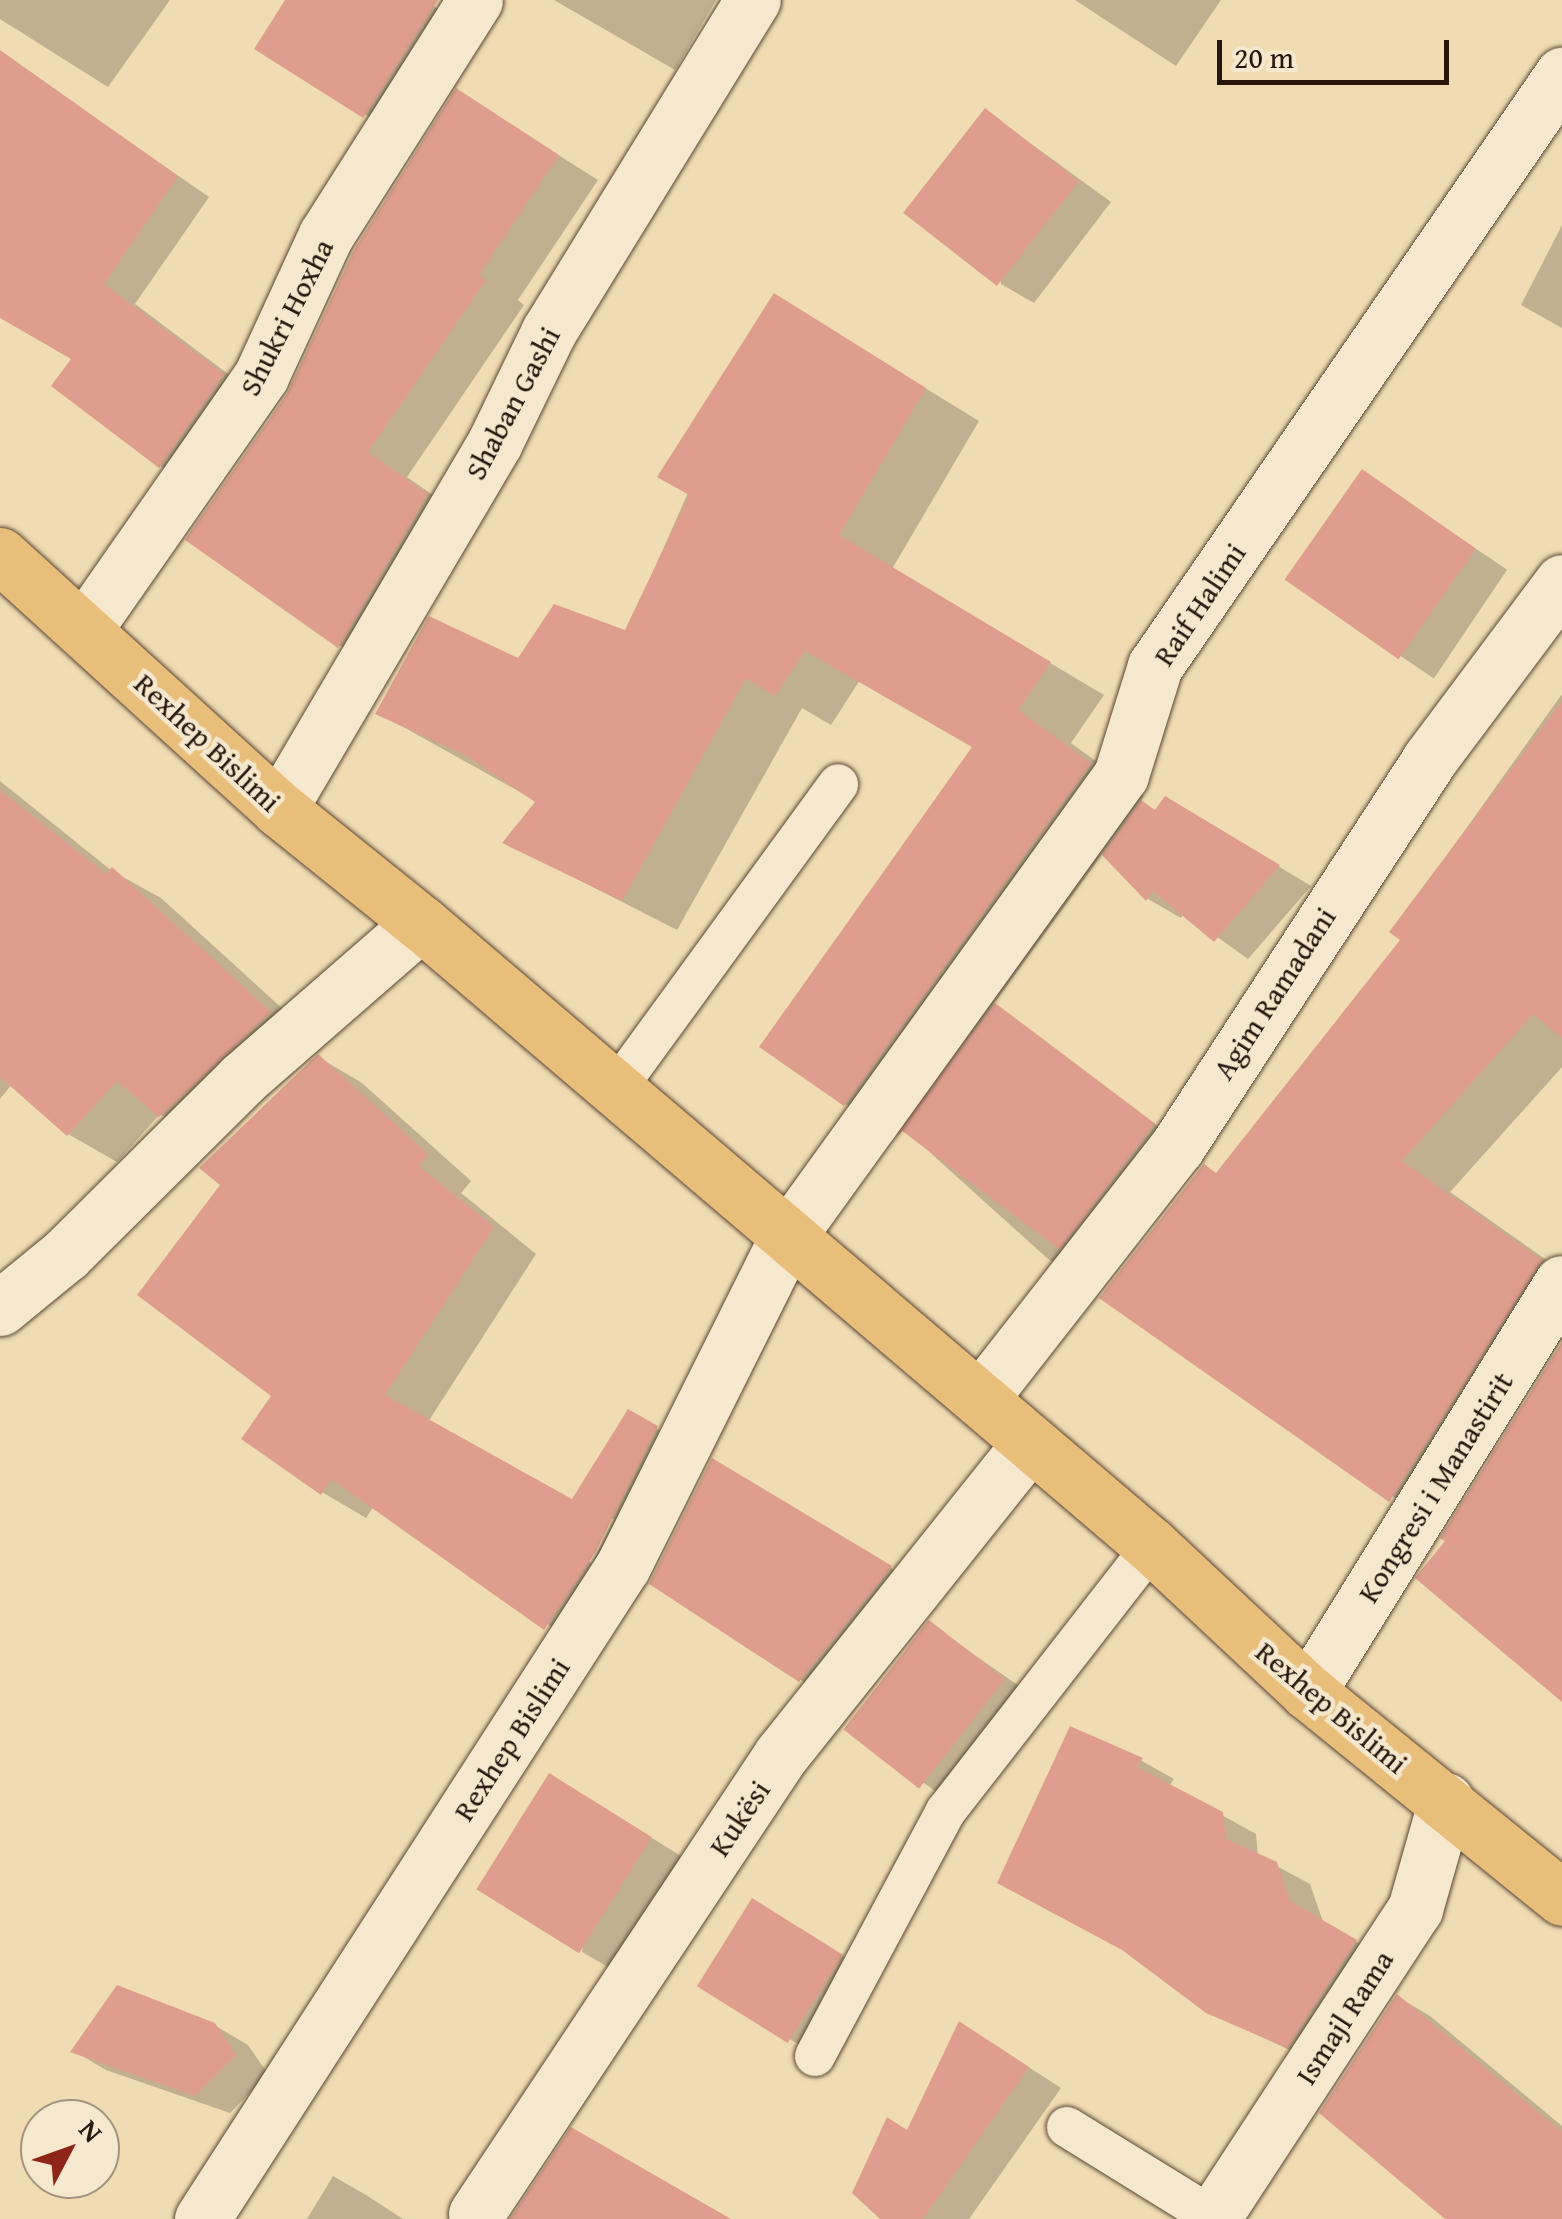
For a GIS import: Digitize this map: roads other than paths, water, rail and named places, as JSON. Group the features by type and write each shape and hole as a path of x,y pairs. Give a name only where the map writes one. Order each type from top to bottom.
{"main road":[{"name":"Rexhep Bislimi","path":"0,555 86,627 278,809 421,922 614,1093 1152,1546 1308,1692 1446,1800 1562,1898"}],"street":[{"name":"Shukri Hoxha","path":"86,627 261,376 326,235 475,0"},
{"name":"Shaban Gashi","path":"278,809 495,442 549,331 752,0"},
{"name":"Raif Halimi","path":"786,1239 1121,776 1155,666 1562,75"},
{"name":"Agim Ramadani","path":"980,1399 1176,1147 1418,776 1562,582"},
{"path":"0,1308 66,1254 242,1078 421,922"},
{"name":"Rexhep Bislimi","path":"202,2219 623,1566 786,1239"},
{"name":"Kongresi i Manastirit","path":"1308,1692 1562,1283"},
{"name":"Kukësi","path":"476,2214 781,1755 1030,1442"},
{"name":"Ismajl Rama","path":"1213,2218 1414,1908 1446,1800"}],"lane":[{"path":"614,1093 838,784"},
{"path":"816,2056 946,1810 1152,1546"},
{"path":"1067,2128 1213,2218"}]}
